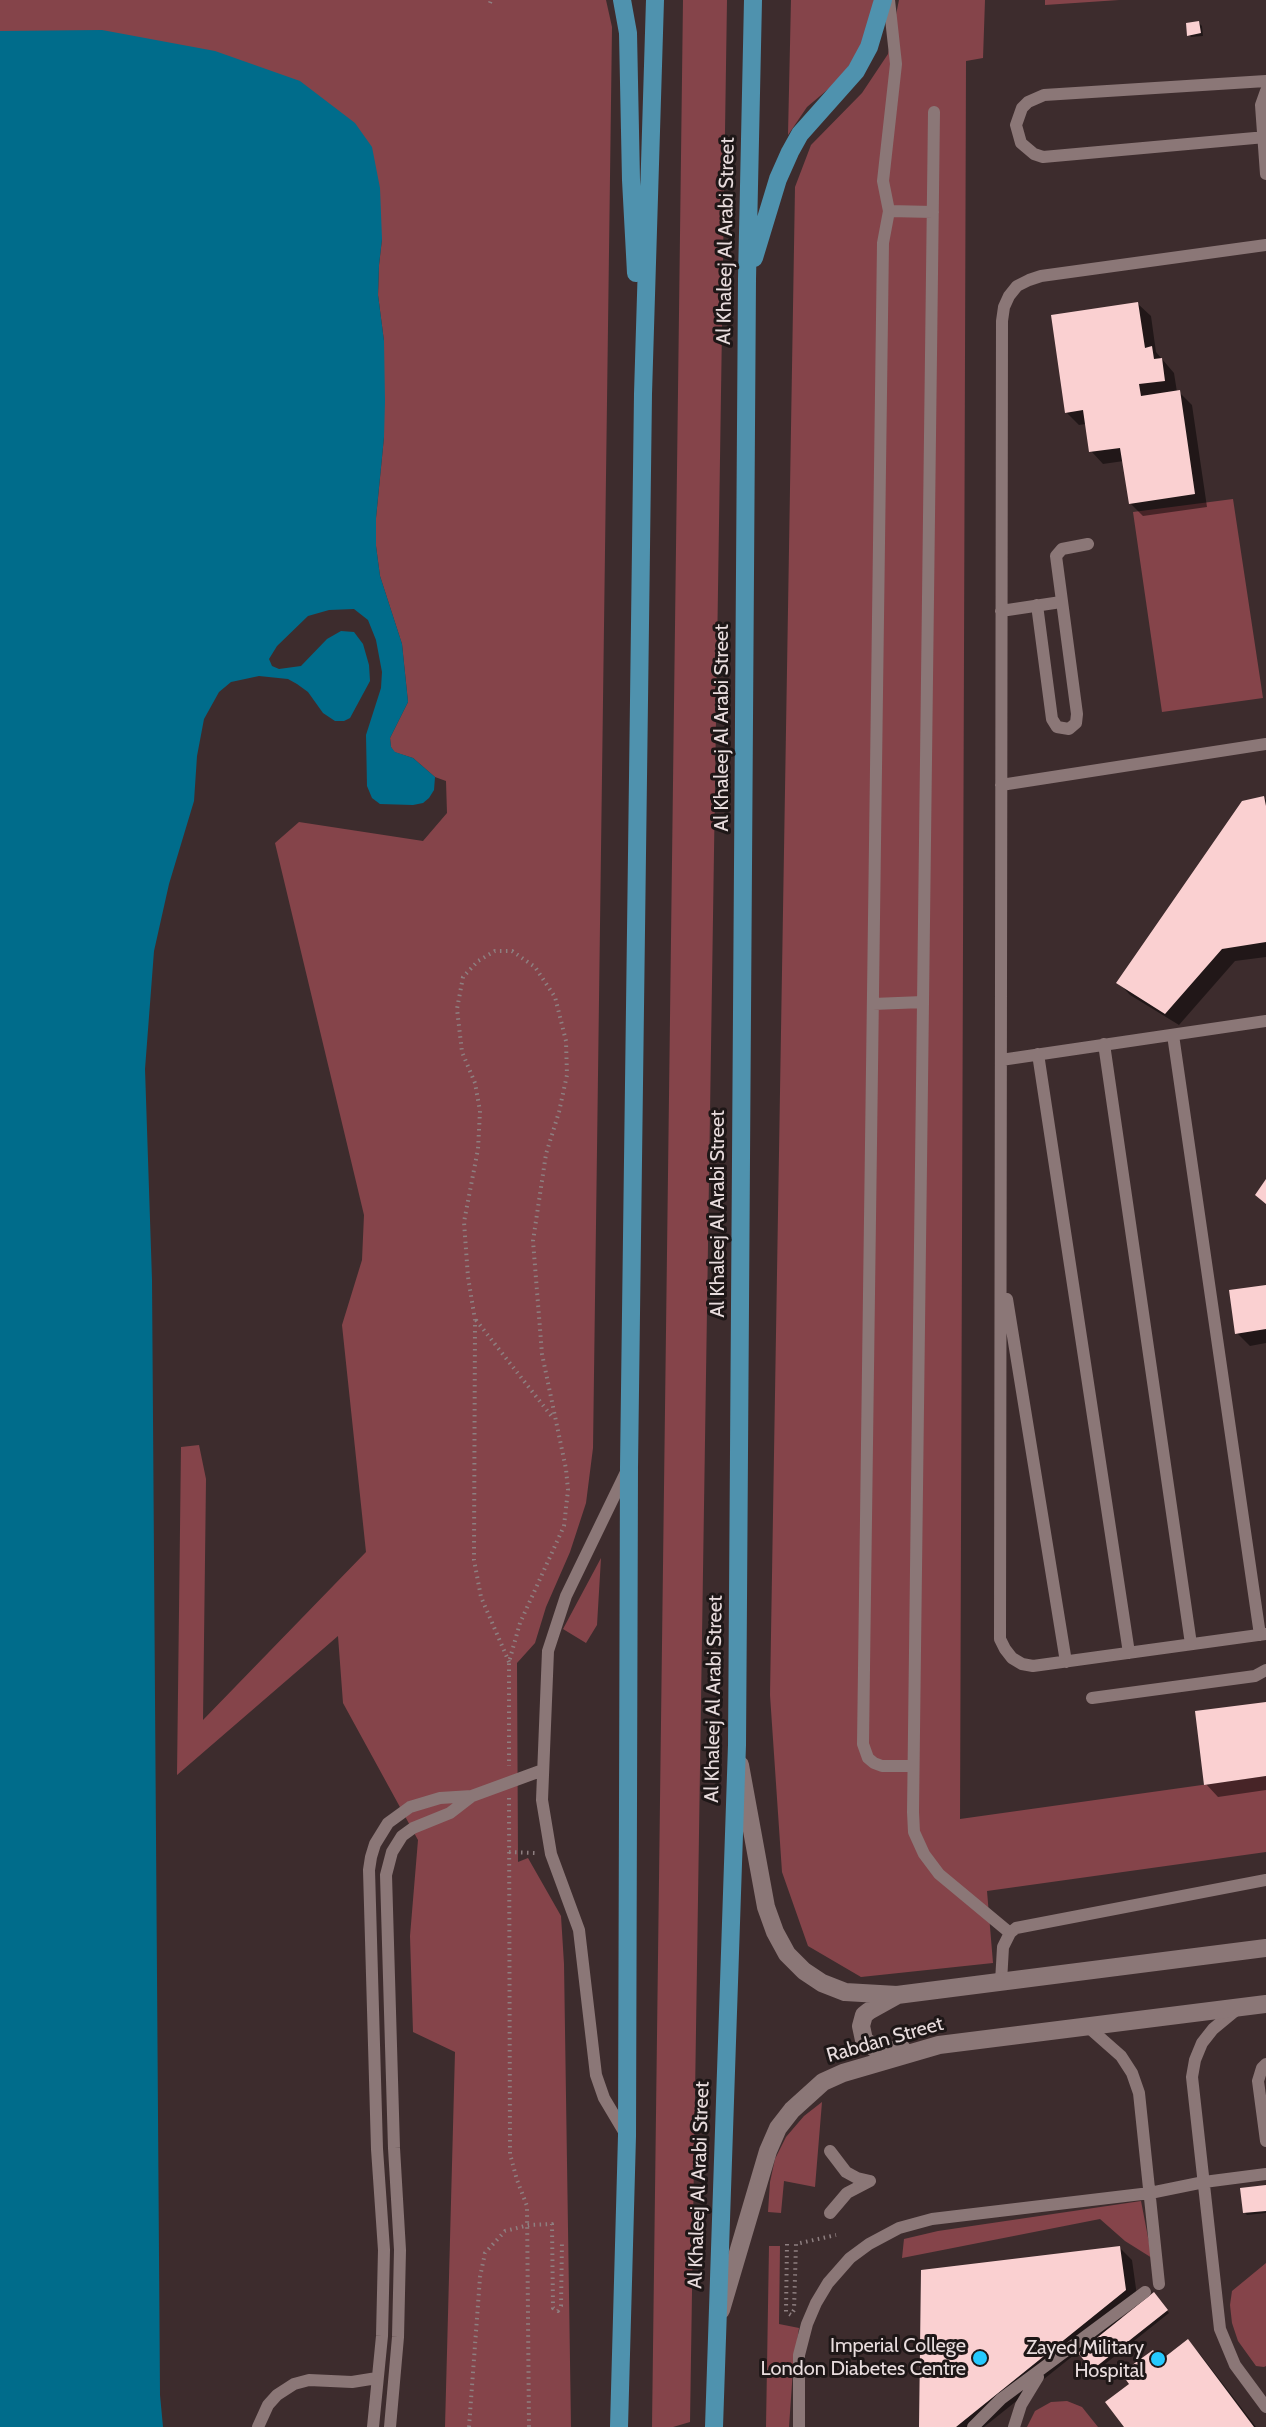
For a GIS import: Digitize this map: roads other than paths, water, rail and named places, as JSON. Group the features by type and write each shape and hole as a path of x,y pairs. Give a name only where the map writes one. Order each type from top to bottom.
{"highway":[{"path":"622,0 628,33 631,180 643,394"},
{"path":"619,2427 627,2136 629,1466 643,394 655,0"},
{"name":"Al Khaleej Al Arabi Street","path":"714,2427 737,1745 747,279 753,0"},
{"path":"747,279 778,179 790,152 800,134 856,71 869,47 883,0"}],"main road":[{"name":"Rabdan Street","path":"737,1745 766,1907 787,1954 804,1971 822,1983 845,1992 897,1995 1266,1948"},
{"path":"897,1995 874,2006 864,2015 861,2026 864,2040 876,2049 887,2051 939,2045"},
{"name":"Rabdan Street","path":"716,2326 768,2151 778,2128 792,2110 823,2082 843,2073 939,2045 1266,2004"}],"lane":[{"path":"889,0 896,64 883,181 889,211 883,243 863,1744 864,1751 874,1763 882,1766 913,1766"},
{"path":"1265,137 1043,157 1034,154 1021,143 1016,125 1022,108 1028,102 1044,95 1266,81"},
{"path":"1266,91 1261,105 1266,174"},
{"path":"934,112 914,1832 924,1854 939,1874 1010,1933"},
{"path":"889,211 933,212"},
{"path":"1173,1035 1263,1634 1066,1662 1033,1666 1022,1664 1012,1658 1000,1639 1001,611 1002,321 1004,308 1009,296 1017,286 1029,279 1041,276 1266,245"},
{"path":"1037,605 1052,719 1058,728 1069,729 1076,723 1077,714 1056,556 1062,549 1088,544"},
{"path":"1001,611 1061,602"},
{"path":"1001,785 1266,744"},
{"path":"873,1004 923,1002"},
{"path":"1001,1059 1266,1021"},
{"path":"1104,1044 1191,1644"},
{"path":"1038,1054 1129,1653"},
{"path":"1000,1263 1066,1662"},
{"path":"627,2136 604,2097 596,2075 579,1930 551,1854 542,1800 548,1651 566,1596 629,1466"},
{"path":"1092,1698 1256,1676 1266,1670"},
{"path":"373,2427 382,2336 384,2250 377,2149 369,1870 375,1844 388,1823 397,1814 410,1807 440,1798 472,1796 543,1770"},
{"path":"390,2427 398,2337 400,2250 394,2148 386,1875 392,1852 402,1836 413,1828 450,1813 472,1796"},
{"path":"1000,1982 1003,1947 1010,1933 1025,1924 1266,1880"},
{"path":"1241,2007 1213,2029 1202,2043 1192,2077 1218,2317 1224,2342 1235,2365 1261,2389 1266,2406"},
{"path":"1087,2026 1121,2055 1132,2073 1139,2093 1159,2284"},
{"path":"1266,2064 1258,2080 1266,2141"},
{"path":"830,2151 846,2172 870,2181 847,2193 830,2212"},
{"path":"799,2427 799,2355 807,2324 828,2283 850,2258 869,2244 899,2228 932,2219 1150,2193 1204,2182 1266,2174"},
{"path":"973,2427 1001,2399 1145,2292"},
{"path":"1014,2427 1028,2392 1046,2367"},
{"path":"258,2427 268,2405 277,2395 294,2384 309,2380 352,2382 377,2378"}],"water":[{"path":"102,30 215,51 300,81 355,123 372,147 380,188 382,239 378,295 384,341 385,401 376,546 380,576 402,644 408,702 390,738 391,747 395,752 413,758 435,777 434,790 423,803 380,804 372,798 367,786 366,735 381,688 382,672 376,640 368,620 354,609 329,610 308,616 277,646 269,659 272,666 279,669 301,666 327,639 341,631 354,632 363,644 369,665 370,681 350,718 335,721 323,713 308,692 288,679 259,676 231,682 219,692 204,719 197,756 194,801 169,884 154,951 145,1069 152,1280 160,2395 163,2427 0,2427 0,31"}],"place":[{"name":"Imperial College London Diabetes Centre","path":"980,2358"},
{"name":"Zayed Military Hospital","path":"1158,2359"}]}
